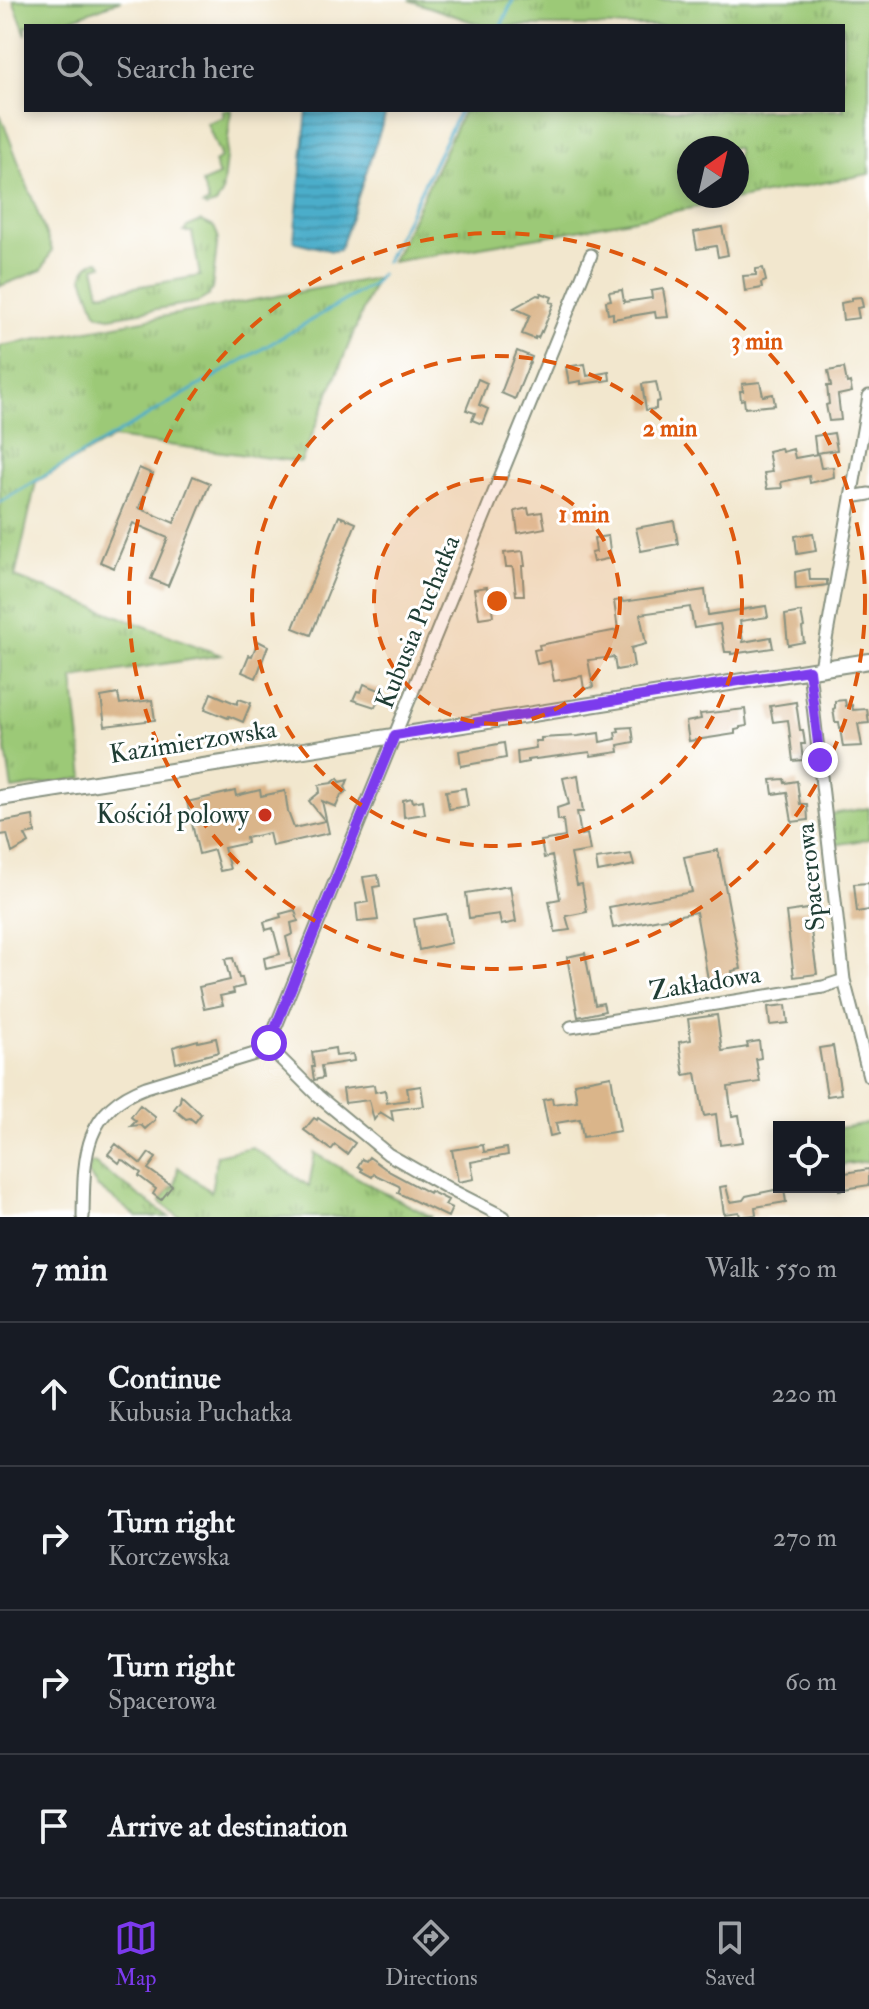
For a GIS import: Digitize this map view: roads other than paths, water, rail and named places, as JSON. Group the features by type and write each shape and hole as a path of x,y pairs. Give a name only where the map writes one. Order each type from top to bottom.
{"street":[{"name":"Kubusia Puchatka","path":"269,1043 591,255"},
{"name":"Spacerowa","path":"869,396 815,669 844,980 869,1076"},
{"path":"851,497 869,494"},
{"name":"Kazimierzowska","path":"0,798 869,661"},
{"name":"Zakładowa","path":"571,1027 823,987 844,980"},
{"path":"83,1217 89,1140 114,1103 146,1087 261,1052 269,1043 318,1096 388,1154 504,1217"}],"water":[{"path":"307,112 386,112 339,250 332,251 294,240"}],"waterway":[{"path":"502,24 513,0"},
{"path":"386,262 459,112"},
{"path":"0,502 373,284 381,274"}],"place":[{"name":"Kościół polowy","path":"265,815"}]}
